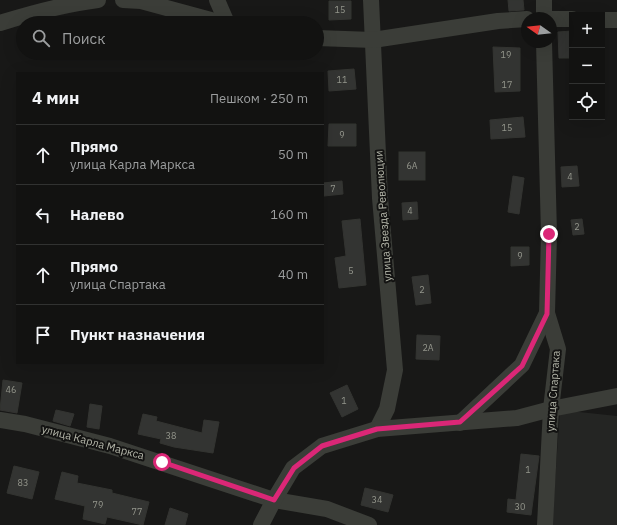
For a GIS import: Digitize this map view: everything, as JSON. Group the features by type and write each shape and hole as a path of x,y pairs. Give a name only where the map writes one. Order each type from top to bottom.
{"street":[{"path":"24,16 77,1 98,0"},
{"path":"123,0 141,1 196,16"},
{"path":"218,0 224,16"},
{"name":"улица Звезда Революции","path":"371,0 380,198 395,370 387,409 377,429"},
{"path":"544,0 544,12"},
{"path":"0,23 16,18"},
{"path":"324,38 373,40 498,21 521,19"},
{"path":"557,19 569,19"},
{"path":"605,20 617,20"},
{"name":"улица Спартака","path":"544,48 549,234 547,314 558,349 551,409 545,525"},
{"path":"460,422 522,366 547,314"},
{"path":"262,525 274,500 294,468 322,446 377,429 517,418 551,409 617,396"},
{"name":"улица Карла Маркса","path":"0,420 25,424 110,446 274,500 327,509 369,525"}],"shaded area":[{"path":"560,410 617,416 617,525 552,525"}],"building":[{"path":"508,0 523,0 524,10 509,11"},
{"path":"329,1 351,1 351,19 329,20"},
{"path":"569,31 569,58 559,58 558,32"},
{"path":"493,47 520,48 520,91 495,92"},
{"path":"354,69 356,89 329,91 328,71"},
{"path":"523,117 525,137 491,139 490,120"},
{"path":"329,124 356,124 356,146 328,146"},
{"path":"399,152 425,152 425,180 399,180"},
{"path":"577,166 579,186 562,187 561,167"},
{"path":"513,176 524,178 519,214 508,212"},
{"path":"342,181 343,194 324,196 324,183"},
{"path":"417,202 418,219 403,220 402,203"},
{"path":"360,219 366,285 339,288 335,258 346,256 342,221"},
{"path":"582,219 584,234 573,235 571,220"},
{"path":"511,247 529,247 529,265 511,266"},
{"path":"428,275 431,303 416,305 412,277"},
{"path":"417,335 440,336 439,360 416,359"},
{"path":"3,380 22,383 17,413 0,410"},
{"path":"347,385 358,409 342,417 330,393"},
{"path":"90,404 102,406 99,429 87,427"},
{"path":"56,410 74,414 70,426 53,421"},
{"path":"143,414 157,417 156,421 202,433 204,420 219,422 213,453 174,447 160,443 161,439 138,434"},
{"path":"521,454 539,456 531,515 507,512 508,499 516,500"},
{"path":"14,466 39,472 32,499 7,493"},
{"path":"62,472 78,476 77,483 112,490 112,493 149,502 143,525 107,517 105,524 83,519 85,506 55,499"},
{"path":"365,488 393,495 388,512 361,505"},
{"path":"170,508 188,514 185,525 165,525"}],"route":[{"path":"162,462 274,500 294,468 322,446 377,429 460,422 522,366 547,314 549,234"}]}
